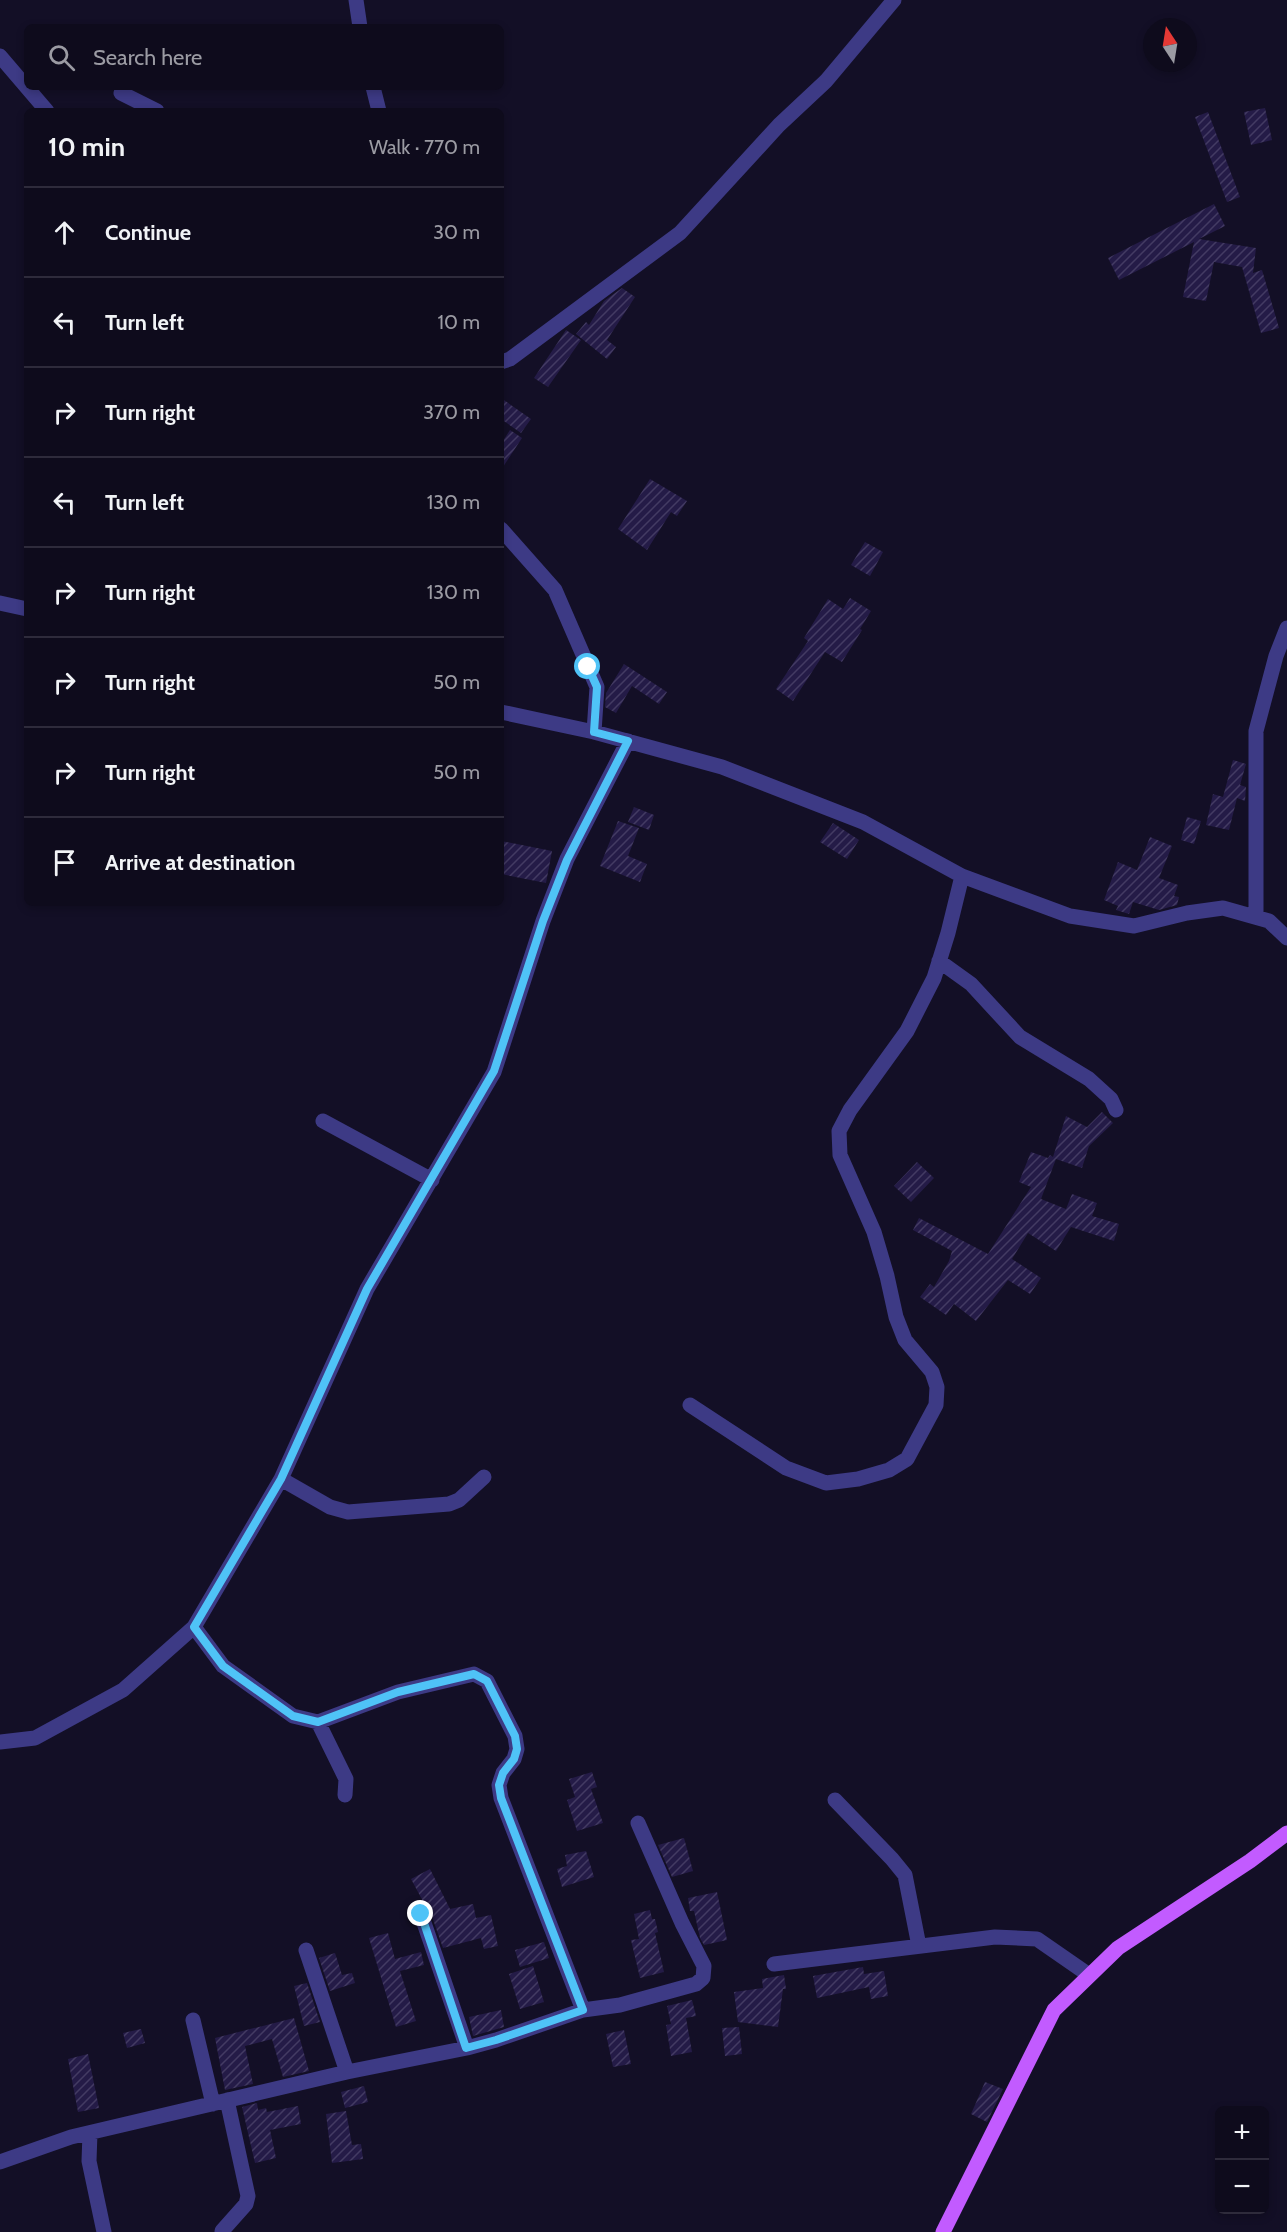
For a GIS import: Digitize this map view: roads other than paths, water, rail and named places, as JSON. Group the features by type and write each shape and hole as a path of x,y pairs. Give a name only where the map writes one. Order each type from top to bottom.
{"main road":[{"path":"943,2232 1054,2010 1118,1948 1250,1861 1287,1833"}],"street":[{"path":"356,0 360,24"},
{"path":"504,361 510,359 680,233 779,125 826,81 894,0"},
{"path":"0,56 24,84"},
{"path":"29,90 44,108"},
{"path":"374,90 378,108"},
{"path":"121,93 151,108"},
{"path":"504,532 555,590 597,687 594,732"},
{"path":"0,603 24,608"},
{"path":"1256,917 1256,731 1276,656 1287,628"},
{"path":"504,713 594,732 722,767 863,822 962,876 1070,916 1134,926 1187,913 1223,908 1269,921 1287,938"},
{"path":"0,1742 35,1738 123,1690 194,1627 281,1479 367,1289 494,1071 543,921 567,860 628,741"},
{"path":"690,1405 786,1468 826,1483 858,1479 889,1470 907,1459 936,1405 937,1387 932,1372 905,1340 896,1317 874,1232 840,1155 839,1131 850,1110 907,1031 934,978 962,876"},
{"path":"939,961 971,984 1020,1037 1089,1079 1111,1099 1116,1110"},
{"path":"323,1121 432,1180"},
{"path":"281,1479 330,1507 348,1512 449,1504 459,1500 484,1477"},
{"path":"194,1627 223,1666 293,1716 318,1722 398,1692 474,1674 487,1681 515,1736 517,1749 499,1785 501,1798 583,2010"},
{"path":"318,1722 346,1779 345,1795"},
{"path":"835,1800 905,1875 919,1946"},
{"path":"0,2162 71,2137 347,2072 466,2048 583,2010 620,2005 696,1984 703,1978 704,1966 682,1923 638,1824"},
{"path":"421,1914 466,2048"},
{"path":"774,1964 995,1937 1037,1939 1089,1976"},
{"path":"306,1950 347,2072"},
{"path":"194,2020 248,2196 246,2204 222,2231"},
{"path":"90,2133 89,2161 104,2232"}]}
